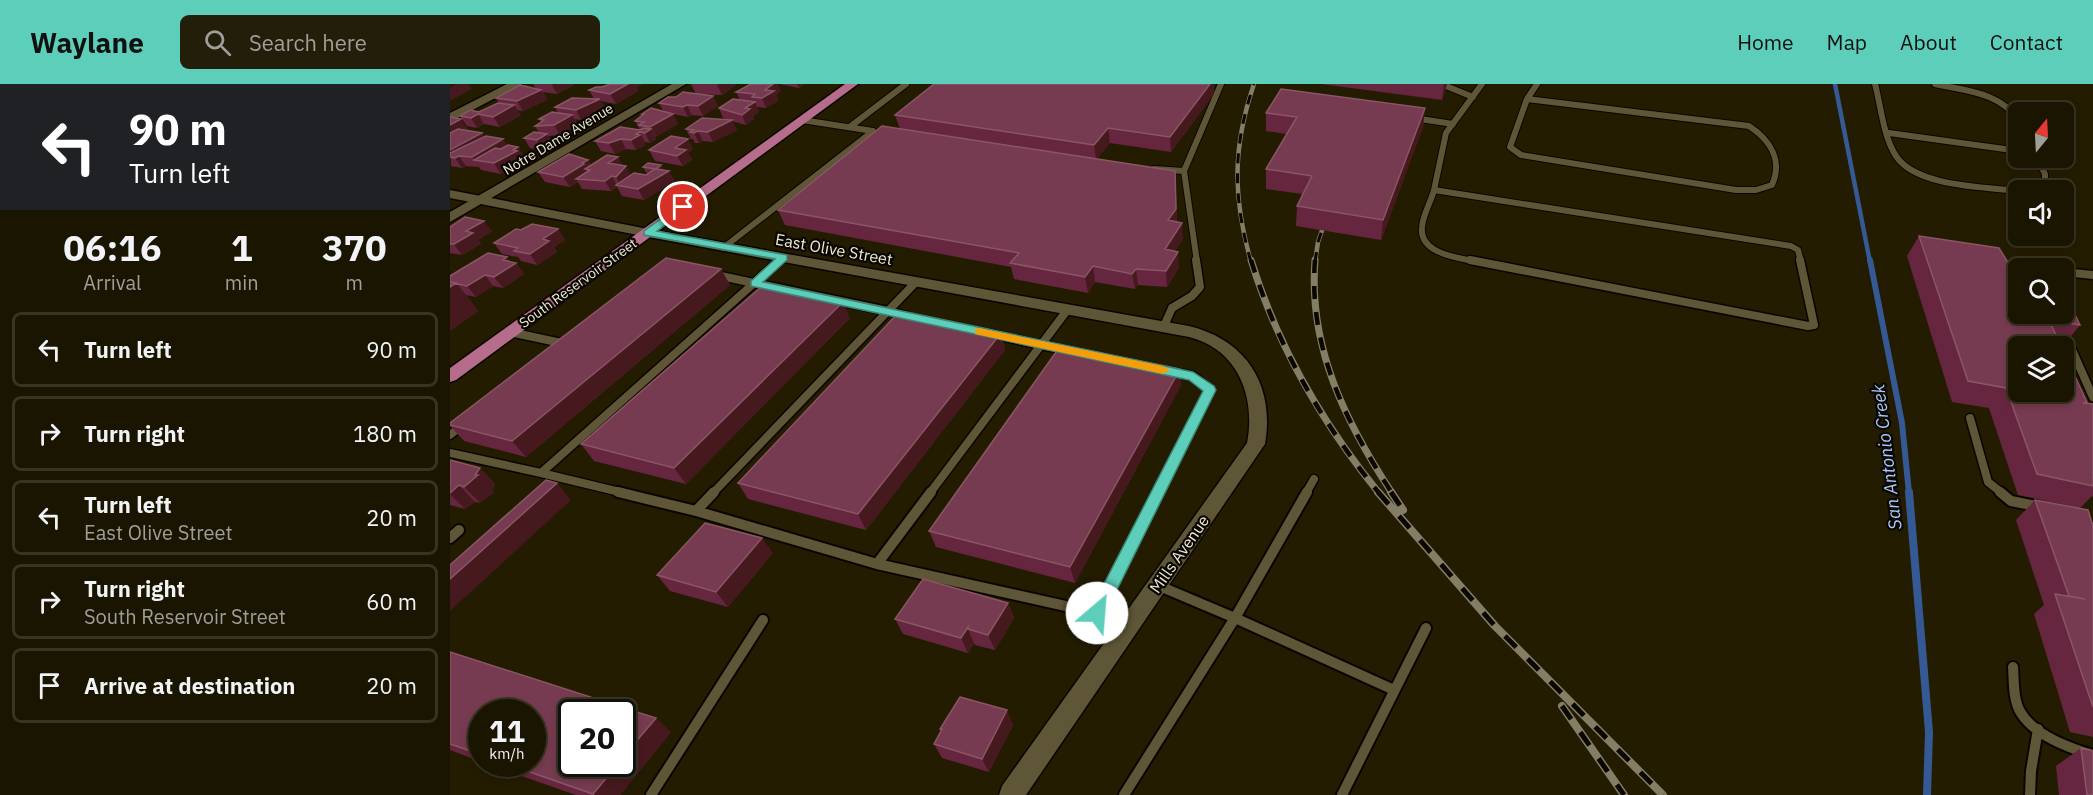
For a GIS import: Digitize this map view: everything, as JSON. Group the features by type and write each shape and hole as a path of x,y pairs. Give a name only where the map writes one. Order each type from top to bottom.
{"main road":[{"name":"South Reservoir Street","path":"450,376 852,84"}],"street":[{"path":"450,118 516,84"},
{"name":"Notre Dame Avenue","path":"450,218 680,84"},
{"name":"East Olive Street","path":"450,194 723,248 1164,326 1212,338"},
{"name":"Mills Avenue","path":"1011,795 1256,444 1261,409 1239,358 1212,338"}],"lane":[{"path":"851,126 906,84"},
{"path":"1164,326 1172,308 1192,296 1200,287 1184,171 1221,84"},
{"path":"1441,84 1473,97"},
{"path":"1434,190 1791,246 1798,250 1814,325 1808,326 1447,256 1425,241 1420,223 1434,190 1446,134 1482,84"},
{"path":"1527,99 1749,126 1759,132 1776,155 1779,174 1772,185 1756,190 1736,190 1521,155 1510,147 1527,99 1537,84"},
{"path":"1875,84 1896,157 1909,168 1936,179 2008,189"},
{"path":"1935,84 2002,100 2008,105"},
{"path":"1407,118 1453,124"},
{"path":"802,120 884,133"},
{"path":"723,248 873,131"},
{"path":"1889,133 2008,149"},
{"path":"1148,168 1184,171"},
{"path":"541,473 783,258"},
{"path":"702,273 921,319"},
{"path":"2074,273 2093,275"},
{"path":"696,511 916,282"},
{"path":"877,564 1068,309"},
{"path":"2060,324 2093,398"},
{"path":"510,332 568,344"},
{"path":"986,333 1076,352"},
{"path":"559,351 578,337"},
{"path":"450,453 696,511 877,564 1097,613 1210,390 1193,376 1158,369"},
{"path":"450,435 477,414"},
{"path":"1970,418 1988,482 2011,501 2052,509"},
{"path":"1124,795 1235,618 1314,478"},
{"path":"450,538 459,530"},
{"path":"1157,585 1394,690"},
{"path":"651,795 763,620"},
{"path":"1342,795 1425,627"},
{"path":"2013,667 2020,712 2038,729 2080,751 2093,755"},
{"path":"2030,795 2031,771 2038,729"}],"building":[{"path":"628,84 610,94 589,90 596,87"},
{"path":"751,84 773,84 765,90 774,91 762,98 752,97 755,94 736,92"},
{"path":"934,84 1210,84 1170,137 1108,128 1094,145 895,115"},
{"path":"520,85 541,90 517,101 496,98"},
{"path":"1281,89 1425,108 1383,220 1297,206 1312,176 1266,169 1297,117 1266,113"},
{"path":"683,92 713,96 698,106 683,107 659,103"},
{"path":"572,98 600,99 576,110 555,107"},
{"path":"733,99 755,102 745,108 750,109 742,115 719,108"},
{"path":"498,103 514,105 493,117 478,114 471,118 460,116 470,110 479,112"},
{"path":"651,108 673,114 650,127 639,125 644,122 635,121"},
{"path":"552,112 572,115 554,125 535,126 544,120 539,119"},
{"path":"450,117 461,119 450,125"},
{"path":"702,118 732,120 708,132 694,133 690,132 694,130 686,129"},
{"path":"882,126 1175,171 1176,209 1168,220 1182,223 1165,249 1178,252 1166,271 1136,269 1132,274 1093,266 1085,277 1010,263 1019,253 778,210"},
{"path":"620,127 651,129 645,133 636,134 640,135 631,140 621,139 609,143 595,141"},
{"path":"458,129 482,133 450,150 450,133"},
{"path":"534,132 547,134 537,140 524,138"},
{"path":"486,136 503,139 472,157 450,157 450,153"},
{"path":"671,136 688,139 675,148 686,150 677,156 649,150"},
{"path":"508,145 518,147 513,150 517,151 494,163 474,160 495,148 501,149"},
{"path":"569,154 588,160 563,177 538,172"},
{"path":"607,155 618,157 608,163 626,166 616,177 612,176 605,181 576,179 590,170 585,169"},
{"path":"648,163 661,165 656,169 669,171 638,189 616,185 634,173 646,175 655,169 643,167"},
{"path":"465,217 484,221 466,231 473,233 450,244 450,227"},
{"path":"532,224 558,229 543,239 549,241 530,254 514,251 518,248 494,243 516,229 521,230"},
{"path":"1919,236 1999,248 2008,261 2008,324 2051,324 2056,336 2008,336 2008,394 2006,388 1968,381"},
{"path":"488,253 507,257 503,260 516,263 494,277 485,275 467,286 450,282 450,276"},
{"path":"666,258 721,269 512,441 450,425 450,423"},
{"path":"762,286 843,302 674,468 581,444"},
{"path":"898,313 1001,333 858,514 738,483"},
{"path":"2074,313 2080,325 2074,324"},
{"path":"1061,345 1180,369 1070,567 929,531"},
{"path":"2074,374 2087,402 2083,403 2093,404 2093,486 2037,474 2011,402 2074,402"},
{"path":"450,460 480,468 475,475 478,475 464,487 459,485 450,493"},
{"path":"546,480 557,483 450,579 450,565"},
{"path":"2035,500 2088,510 2093,523 2093,707 2055,594 2085,599 2069,596"},
{"path":"705,523 762,538 716,592 657,575"},
{"path":"923,579 1008,603 988,635 968,629 968,627 961,638 895,619"},
{"path":"450,652 597,699 558,699 558,777 607,777 593,794 544,777 546,699 468,699 468,750 450,744"},
{"path":"960,697 1007,710 982,759 934,744 942,729 940,729"},
{"path":"636,712 656,718 636,742"},
{"path":"2081,748 2093,751 2093,795 2087,795"}],"waterway":[{"name":"San Antonio Creek","path":"1835,84 1870,262"},
{"name":"San Antonio Creek","path":"1870,260 1902,423 1909,493"},
{"name":"San Antonio Creek","path":"1909,492 1929,732 1927,795"}],"railway":[{"path":"1251,262 1241,216 1238,173 1242,130 1254,84"},
{"path":"1315,262 1318,242 1327,216"},
{"path":"1251,260 1274,324 1288,354 1321,412 1379,493"},
{"path":"1315,260 1314,292 1324,353 1346,411 1392,493"},
{"path":"1378,492 1495,626 1663,795"},
{"path":"1391,492 1403,510"},
{"path":"1562,706 1624,795"}],"slow traffic":[{"path":"979,332 1163,370"}],"route":[{"path":"683,207 648,233 783,258 755,283 1193,376 1210,390 1097,613"}]}
